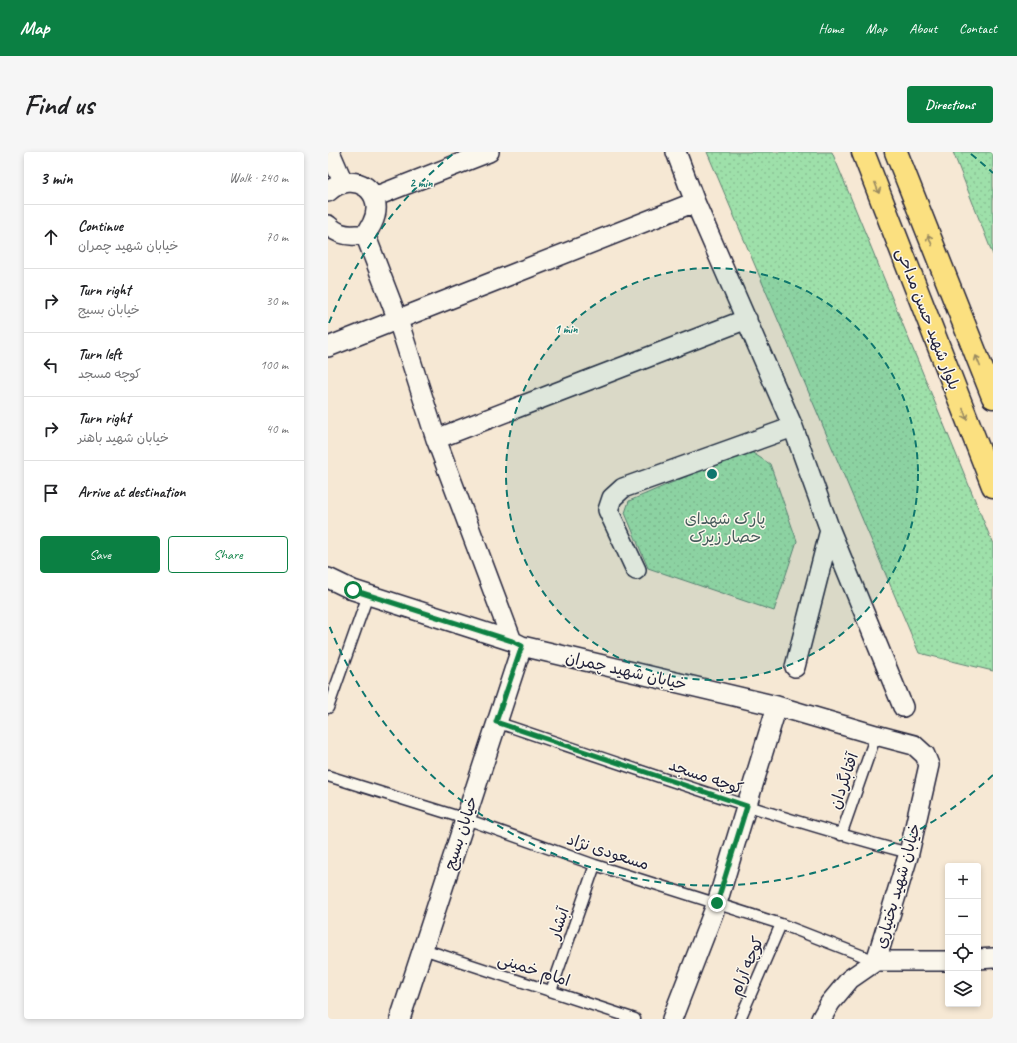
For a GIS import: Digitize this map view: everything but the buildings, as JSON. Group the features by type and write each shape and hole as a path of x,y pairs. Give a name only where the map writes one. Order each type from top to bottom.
{"main road":[{"name":"بلوار شهید حسن مداحی","path":"863,152 993,486"},
{"name":"بلوار شهید حسن مداحی","path":"896,152 993,397"}],"street":[{"path":"328,225 334,231 343,235 351,236 365,234 376,214 377,206 374,196 369,189 361,184 352,182 336,187 330,152"},
{"path":"374,196 489,152"},
{"path":"676,152 695,202 793,427 830,530 903,707"},
{"path":"328,347 695,202"},
{"path":"365,234 398,320 436,439 517,644"},
{"path":"436,439 747,319"},
{"path":"636,570 608,510 612,498 623,488 793,427"},
{"path":"795,667 830,530"},
{"name":"خیابان شهید چمران","path":"328,578 353,590 517,644 777,706 914,745 925,755"},
{"name":"خیابان بسیج","path":"400,1019 466,819 496,722 517,644"},
{"path":"672,1019 717,903 777,706"},
{"name":"خیابان شهید بختیاری","path":"821,1019 830,1003 850,979 876,962 909,854 929,765 925,755"},
{"path":"981,959 993,958"},
{"path":"876,962 945,961"}],"lane":[{"path":"328,708 368,595"},
{"name":"کوچه مسجد","path":"496,722 747,806 841,836 909,854"},
{"name":"آفتابگردان","path":"841,836 876,735"},
{"name":"مسعودی نژاد","path":"328,776 466,819 595,865 781,924 876,962"},
{"name":"آبشار","path":"551,991 595,865"},
{"name":"کوچه آرام","path":"740,1019 781,924"},
{"name":"امام خمینی","path":"423,949 635,1019"}],"green space":[{"path":"707,152 832,152 993,544 993,671 919,653"},
{"path":"953,152 993,152 993,255"},
{"name":"پارک شهدای حصار زیرک","path":"748,450 770,464 797,541 774,611 648,568 625,513 629,501"}],"route":[{"path":"353,590 512,641 522,646 496,722 747,806 717,903"}]}
